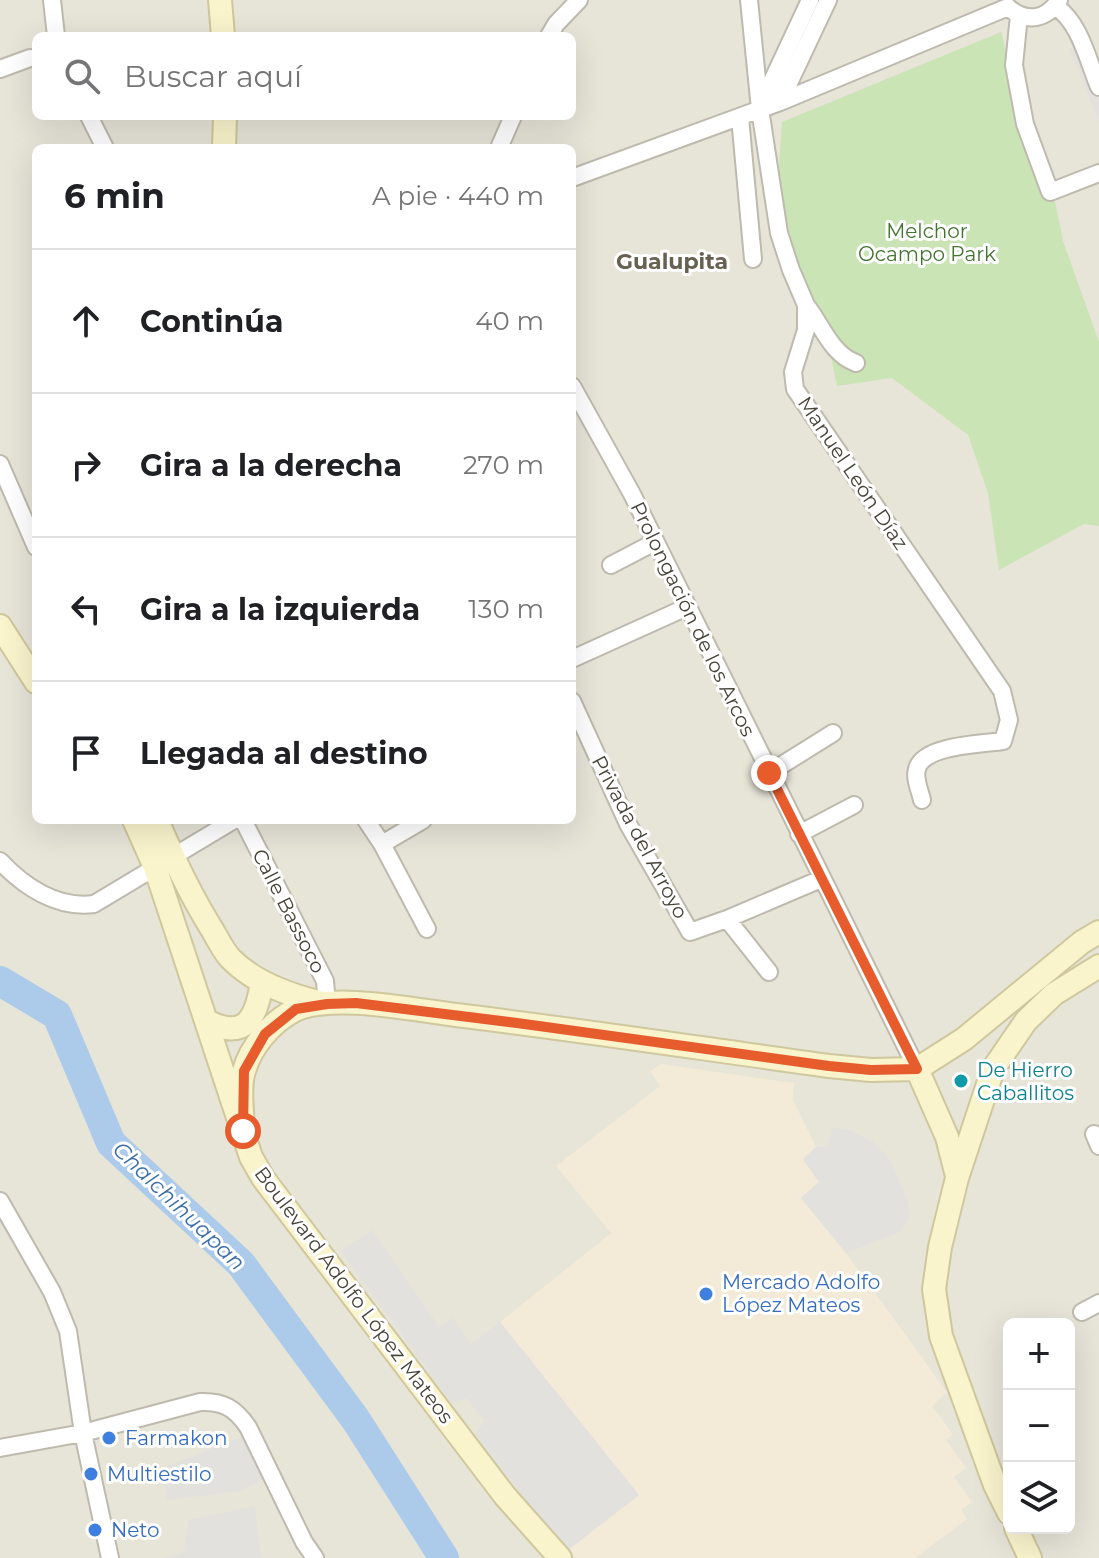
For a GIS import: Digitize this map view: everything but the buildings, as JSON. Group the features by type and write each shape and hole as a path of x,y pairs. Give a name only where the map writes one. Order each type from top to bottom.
{"main road":[{"path":"220,0 223,32"},
{"path":"224,144 225,120"},
{"path":"0,626 32,676"},
{"path":"137,824 228,956 262,982 292,996 327,1004"},
{"path":"158,824 164,862"},
{"name":"Boulevard Adolfo López Mateos","path":"164,862 251,1157 263,1178 505,1496 560,1558"},
{"path":"243,1131 244,1071 265,1034 296,1009 356,1003 829,1066 871,1070 917,1069 964,1039 1082,942 1099,932"},
{"path":"1003,1501 941,1336 934,1289 940,1247 957,1178 993,1069 1026,1021 1054,994 1099,966"},
{"path":"209,1022 233,1029 246,1024 256,1014 262,982"},
{"path":"917,1069 947,1137 957,1178"},
{"path":"532,1528 534,1558"},
{"path":"1019,1534 1030,1558"}],"street":[{"path":"52,0 56,32"},
{"path":"551,32 579,0"},
{"name":"Manuel León Díaz","path":"749,0 760,109 779,233 806,305 806,330 793,372 795,389 1002,691 1009,720 1003,741 935,751 920,759 915,773 922,800"},
{"path":"760,109 810,0"},
{"path":"780,102 828,0"},
{"path":"1041,17 1057,3 1065,12 1099,87"},
{"path":"1010,7 1014,65 1025,124 1050,192 1099,173"},
{"path":"576,177 780,102 1010,7 1032,18 1041,17 1074,27"},
{"path":"0,69 30,58"},
{"path":"740,117 753,259"},
{"path":"91,120 103,144"},
{"path":"501,144 511,120"},
{"path":"806,305 818,319 832,346 845,359 856,363"},
{"name":"Prolongación de los Arcos","path":"576,394 655,542 917,1069"},
{"path":"0,464 32,538"},
{"path":"611,565 655,542"},
{"path":"576,657 687,607"},
{"name":"Privada del Arroyo","path":"576,710 628,824 690,932 821,879"},
{"path":"769,773 833,733"},
{"path":"799,834 854,805"},
{"path":"0,861 22,882 56,901 76,907 94,904 227,824"},
{"name":"Calle Bassoco","path":"245,824 325,981 327,1004"},
{"path":"369,824 427,929"},
{"path":"382,844 416,824"},
{"path":"727,919 769,972"},
{"path":"0,1201 52,1292 68,1331 83,1433 110,1558"},
{"path":"1082,1312 1099,1303"},
{"path":"0,1448 83,1433 200,1402 227,1405 238,1412 248,1427 304,1542 315,1558"}],"shaded area":[{"path":"0,0 1099,0 1099,1558 0,1558"},
{"path":"1077,46 1099,99 1099,122 1069,49"},
{"name":"Mercado Adolfo López Mateos","path":"662,1064 794,1083 793,1100 816,1147 803,1160 819,1182 801,1198 846,1253 947,1392 932,1406 953,1434 946,1440 966,1468 954,1477 972,1502 961,1510 967,1519 915,1558 576,1558 568,1550 639,1495 500,1322 611,1233 556,1166 660,1086 650,1071"},
{"path":"833,1128 850,1130 873,1142 890,1160 908,1201 910,1217 900,1232 846,1253 801,1198 819,1182 803,1159 816,1147 827,1147"},
{"path":"372,1230 439,1327 453,1318 471,1344 500,1322 639,1495 568,1550 539,1518 475,1433 485,1421 466,1398 452,1403 341,1251"},
{"path":"242,1437 266,1478 240,1491 167,1500 162,1468"},
{"path":"255,1506 261,1558 165,1558 184,1552 189,1520"}],"green space":[{"name":"Melchor Ocampo Park","path":"1001,32 1013,78 1054,196 1063,241 1099,342 1099,526 1084,524 999,570 988,493 968,435 892,378 837,386 825,328 799,279 785,222 779,165 782,122"}],"waterway":[{"name":"Chalchihuapan","path":"0,981 57,1015 111,1143 241,1264 356,1420 444,1558"}],"place":[{"name":"De Hierro Caballitos","path":"961,1081"},
{"name":"Mercado Adolfo López Mateos","path":"706,1294"},
{"name":"Farmakon","path":"109,1438"},
{"name":"Multiestilo","path":"91,1474"},
{"name":"Neto","path":"95,1530"}],"district":[{"name":"Gualupita","path":"672,261"}],"route":[{"path":"243,1131 242,1085 244,1071 253,1052 265,1034 296,1009 327,1004 356,1003 829,1066 871,1070 917,1069 769,773"}]}
